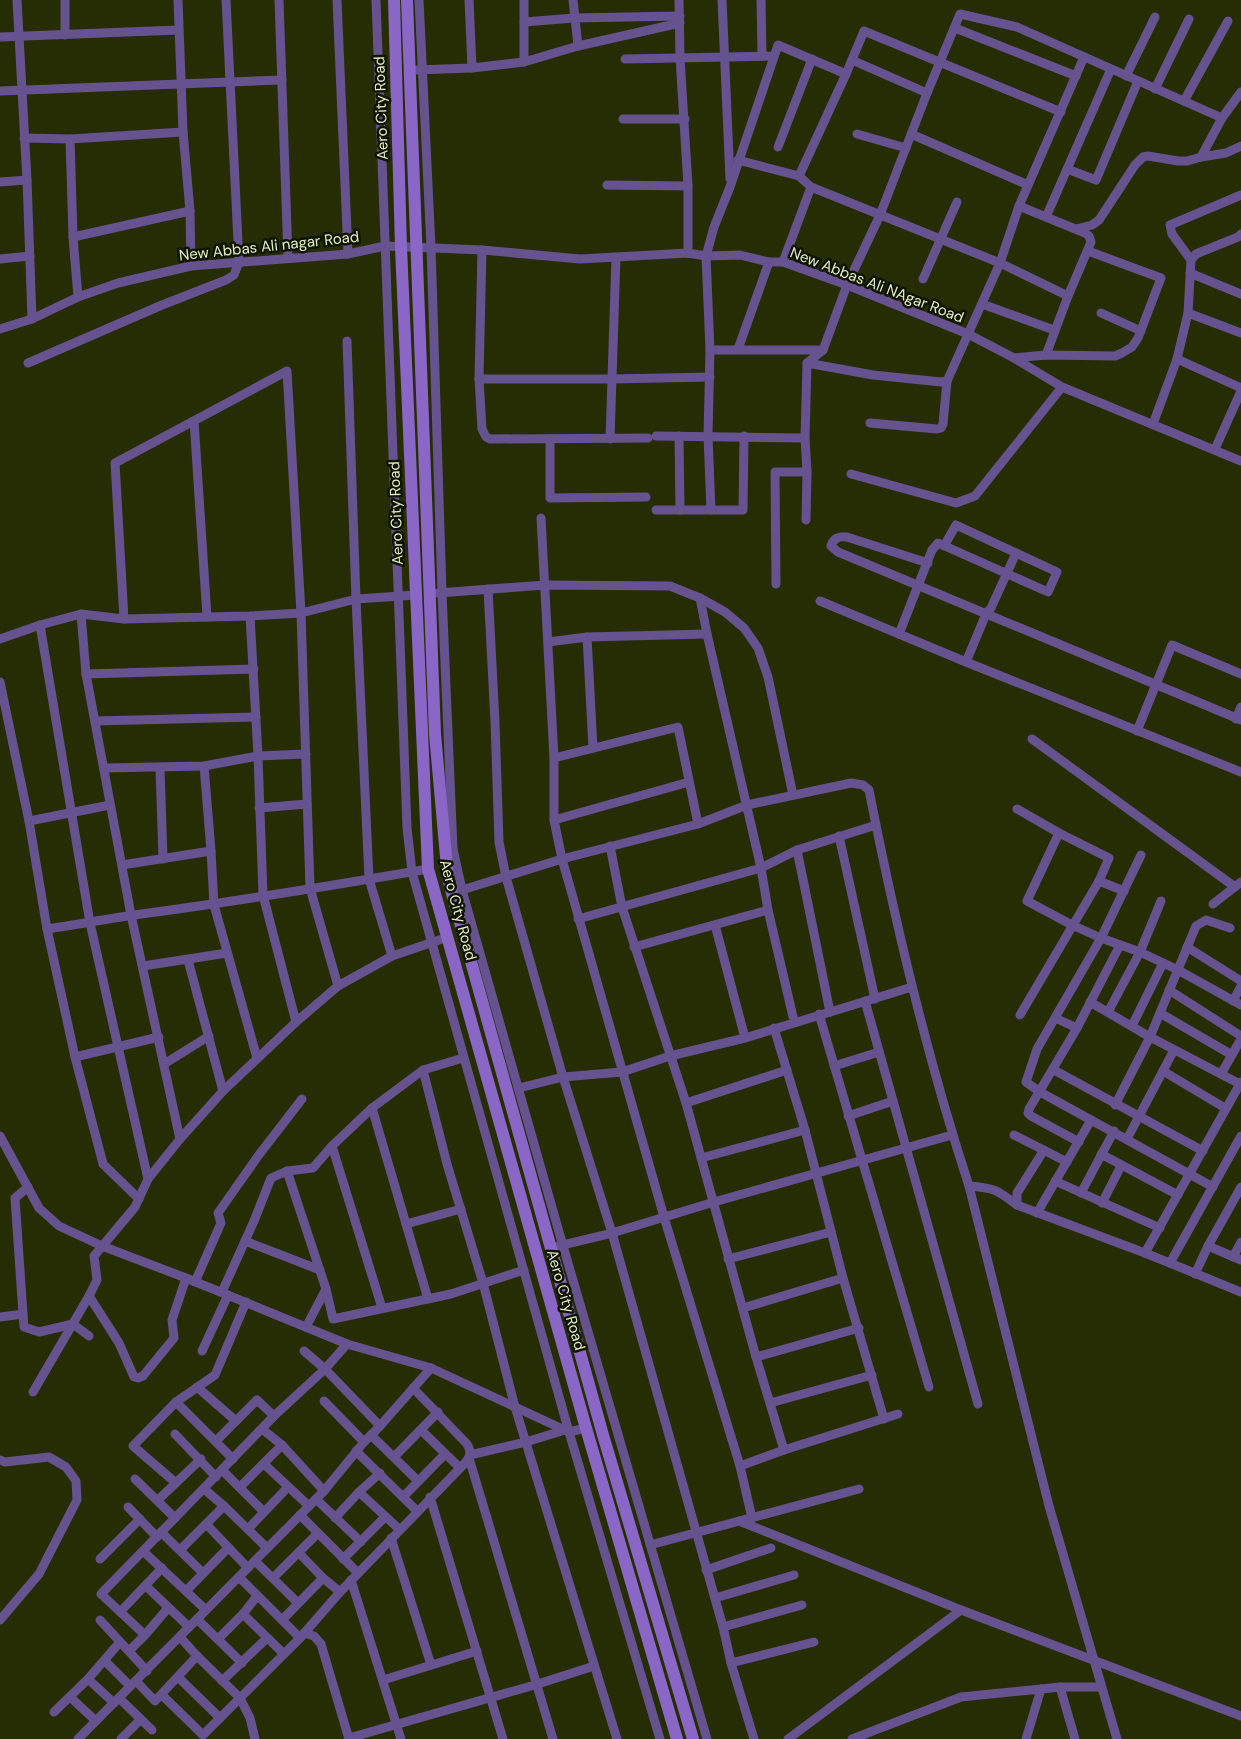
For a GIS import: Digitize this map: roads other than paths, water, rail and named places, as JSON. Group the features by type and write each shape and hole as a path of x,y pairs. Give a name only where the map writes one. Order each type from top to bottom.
{"street":[{"path":"17,0 27,180 32,319"},
{"path":"65,0 65,35"},
{"path":"178,0 182,132 190,211 190,266"},
{"path":"28,363 234,275 239,262 226,0"},
{"path":"279,0 288,258"},
{"path":"337,0 348,254"},
{"path":"376,0 407,828 412,872 524,1270 567,1431 660,1739"},
{"name":"Aero City Road","path":"394,0 401,246 428,869 586,1428 677,1739"},
{"name":"Aero City Road","path":"407,0 408,69 416,247 436,593 435,734 448,879 513,1090 557,1247 603,1435 693,1739"},
{"path":"419,0 431,248 436,593 453,849 513,1090"},
{"path":"469,0 472,68"},
{"path":"524,0 524,62"},
{"path":"573,0 578,46"},
{"path":"679,0 680,58 688,186 688,253"},
{"path":"722,0 730,187"},
{"path":"761,0 762,56"},
{"path":"806,520 807,472 804,438 807,363 823,350 960,14 1017,27 1222,118"},
{"path":"1126,76 1155,17"},
{"path":"524,22 574,18 680,19"},
{"path":"408,69 472,68 524,62 680,19"},
{"path":"1155,89 1188,19"},
{"path":"1184,101 1228,21"},
{"path":"954,28 1076,76"},
{"path":"0,37 178,30"},
{"path":"799,176 864,31 1061,112"},
{"path":"711,510 708,436 710,350 706,256 714,227 730,187 778,45 846,74"},
{"path":"625,59 774,56"},
{"path":"870,423 941,428 947,381 1000,263 1019,206 1084,57"},
{"path":"778,147 812,60"},
{"path":"852,60 927,93"},
{"path":"1046,217 1111,69"},
{"path":"0,91 282,80"},
{"path":"1067,169 1096,180 1138,81"},
{"path":"1201,157 1222,118 1241,92"},
{"path":"623,119 685,119"},
{"path":"24,138 70,139 182,132"},
{"path":"858,134 906,148"},
{"path":"912,134 1028,185"},
{"path":"70,139 73,238 78,297"},
{"path":"1076,229 1092,225 1099,220 1135,165 1143,157 1187,161 1226,153 1241,146"},
{"path":"738,160 799,176 811,187 1000,263 1068,296"},
{"path":"0,182 27,180"},
{"path":"607,185 688,186"},
{"path":"783,262 811,187"},
{"path":"1191,260 1172,234 1170,225 1241,195"},
{"path":"923,279 957,202"},
{"path":"1019,206 1076,229 1089,236 1092,242 1054,330 1046,356"},
{"path":"73,238 190,211"},
{"path":"1153,424 1177,359 1188,313 1191,260 1196,254 1238,237 1241,234"},
{"name":"New Abbas Ali nagar Road","path":"0,329 32,319 78,297 118,283 190,266 348,254 385,246 416,247"},
{"name":"New Abbas Ali NAgar Road","path":"416,247 482,250 580,259 688,253 706,256 740,255 769,262 783,262 848,285 968,334 1014,358 1062,387 1241,461"},
{"path":"482,250 479,379 482,429 486,437 490,439 610,439 679,436 804,438"},
{"path":"1014,358 1115,356 1132,347 1141,331 1161,278 1088,251"},
{"path":"0,259 30,256"},
{"path":"610,439 616,257"},
{"path":"738,349 769,262"},
{"path":"1190,273 1241,294"},
{"path":"982,304 1054,330"},
{"path":"1101,313 1141,331"},
{"path":"1188,313 1241,334"},
{"path":"347,341 356,599 369,879 392,956"},
{"path":"710,350 823,350"},
{"path":"1177,359 1241,389 1214,449"},
{"path":"807,363 873,375 947,381"},
{"path":"124,619 115,463 287,371 301,613 310,888 338,986"},
{"path":"479,379 710,377"},
{"path":"851,474 956,503 975,496 1062,387"},
{"path":"194,421 207,617"},
{"path":"679,436 680,510"},
{"path":"656,510 743,510 744,436"},
{"path":"550,439 550,498 646,497"},
{"path":"776,584 775,472 807,472"},
{"path":"541,518 554,758 554,820 562,859 664,1217 740,1466 752,1518"},
{"path":"899,634 933,546 938,543 944,546 1048,592 1057,572 956,525 944,546"},
{"path":"928,563 847,537 842,536 832,543 833,548 838,552 1239,719 1241,707"},
{"path":"966,662 986,614 991,608 1016,553"},
{"path":"436,593 546,585 670,586 700,598 725,612 744,628 758,648 768,677 793,795"},
{"path":"488,590 499,842 506,877 612,1233 715,1598 731,1663 754,1739"},
{"path":"0,639 40,625 81,614 124,619 250,616 301,613 356,599 416,595"},
{"path":"700,598 794,1021"},
{"path":"820,601 1137,732 1241,772"},
{"path":"81,614 86,674 110,805 131,915 180,1139"},
{"path":"250,616 254,669 263,895 296,1022"},
{"path":"40,625 90,923 148,1179"},
{"path":"548,642 587,637 707,634"},
{"path":"587,637 593,748"},
{"path":"1137,732 1172,645 1241,674"},
{"path":"86,674 254,669"},
{"path":"0,682 29,821 47,928 75,1057 103,1164 139,1199"},
{"path":"95,721 256,717"},
{"path":"554,758 678,727 698,824"},
{"path":"1032,739 1239,883 1213,904"},
{"path":"104,768 204,766 258,756 306,754"},
{"path":"204,766 212,851 214,905 257,1058"},
{"path":"160,768 163,859"},
{"path":"554,820 689,782"},
{"path":"462,890 562,859 698,824 747,805 851,783 863,785 869,790 912,987 952,1135 969,1186 1050,1506 1117,1739"},
{"path":"259,808 307,804"},
{"path":"29,821 110,805"},
{"path":"1017,809 1109,858 1099,881 1020,1015"},
{"path":"578,918 761,868 797,850 876,825"},
{"path":"1059,833 1027,901 1072,925 1140,952 1178,970 1237,1003 1241,986"},
{"path":"840,836 875,999"},
{"path":"610,846 622,907 686,1103 728,1259 784,1450"},
{"path":"797,850 830,1012"},
{"path":"122,866 212,851"},
{"path":"1141,855 1101,938 1037,1049 1026,1082 1040,1092 1214,1187"},
{"path":"47,928 214,905 263,895 428,869"},
{"path":"1099,881 1124,891"},
{"path":"1108,1012 1140,952 1161,901"},
{"path":"634,947 768,910"},
{"path":"1115,1105 1150,1037 1193,930 1200,922 1206,920 1230,928"},
{"path":"715,925 745,1038"},
{"path":"33,1392 73,1324 96,1280 94,1256 135,1207 148,1179 180,1139 223,1091 296,1022 338,986 392,956 448,937"},
{"path":"1079,1142 1028,1113 1077,1028 1120,945"},
{"path":"1186,947 1241,981"},
{"path":"143,966 227,953"},
{"path":"188,960 223,1091"},
{"path":"1132,1026 1163,963"},
{"path":"491,1094 564,1077 622,1072 670,1056 745,1038 794,1021 912,987"},
{"path":"1168,990 1241,1037 1221,1074"},
{"path":"865,1002 978,1404"},
{"path":"1090,1002 1174,1050 1240,1083 1145,1253"},
{"path":"1160,1013 1232,1055"},
{"path":"819,1014 929,1386"},
{"path":"1055,1018 1077,1028"},
{"path":"774,1028 805,1130 843,1278 884,1419"},
{"path":"164,1064 209,1036"},
{"path":"75,1057 159,1037"},
{"path":"1127,1139 1174,1050"},
{"path":"834,1066 879,1052"},
{"path":"202,1351 271,1178 287,1171 313,1168 332,1146 372,1108 422,1070 463,1058"},
{"path":"422,1070 447,1164 483,1283 515,1407 617,1739"},
{"path":"686,1103 787,1070"},
{"path":"1054,1070 1115,1105 1203,1151"},
{"path":"1163,1071 1225,1108"},
{"path":"196,1282 221,1223 218,1213 258,1156 302,1099"},
{"path":"848,1116 893,1101"},
{"path":"372,1108 428,1299"},
{"path":"1037,1213 1091,1120"},
{"path":"701,1158 805,1130"},
{"path":"1081,1193 1114,1131"},
{"path":"707,1739 650,1545 557,1247 612,1233 714,1202 952,1135"},
{"path":"1014,1135 1067,1162"},
{"path":"0,1136 39,1208 59,1226 102,1246 347,1344 430,1368 567,1431"},
{"path":"1170,1263 1241,1136"},
{"path":"332,1146 382,1308"},
{"path":"1017,1206 1017,1193 1044,1150"},
{"path":"1101,1154 1178,1195"},
{"path":"1102,1203 1121,1166"},
{"path":"287,1171 320,1270 333,1319 451,1294 524,1270"},
{"path":"1056,1181 1160,1228"},
{"path":"969,1186 990,1188 999,1192 1017,1206 1145,1253 1241,1292"},
{"path":"28,1187 15,1198 24,1327 39,1332 73,1324"},
{"path":"1195,1274 1208,1246 1241,1187"},
{"path":"406,1224 461,1209"},
{"path":"728,1259 831,1232"},
{"path":"245,1241 320,1270"},
{"path":"1208,1246 1237,1259 1241,1242"},
{"path":"88,1296 119,1344 134,1377 138,1378 143,1376 174,1338 172,1320 186,1278"},
{"path":"743,1308 843,1278"},
{"path":"306,1327 326,1290"},
{"path":"176,1483 133,1446 176,1402 196,1386 215,1375 246,1302"},
{"path":"0,1317 23,1314"},
{"path":"73,1324 89,1336"},
{"path":"756,1356 858,1328"},
{"path":"145,1635 101,1594 274,1416 325,1369 347,1344"},
{"path":"304,1351 325,1369 380,1426"},
{"path":"78,1739 148,1671 180,1636 324,1491 356,1451 430,1368"},
{"path":"770,1403 872,1375"},
{"path":"196,1386 236,1421"},
{"path":"413,1388 438,1412 467,1444 470,1450 470,1457 553,1739"},
{"path":"216,1441 257,1400 274,1416"},
{"path":"324,1401 364,1442"},
{"path":"176,1402 234,1459"},
{"path":"394,1457 438,1412"},
{"path":"740,1466 898,1414"},
{"path":"162,1695 203,1735 284,1654 399,1529 470,1457 567,1431 586,1428"},
{"path":"262,1429 282,1445 324,1491"},
{"path":"421,1430 460,1468"},
{"path":"175,1434 219,1474 240,1487 264,1512"},
{"path":"371,1435 418,1481"},
{"path":"240,1487 282,1445"},
{"path":"356,1451 380,1472 417,1511"},
{"path":"403,1497 445,1454"},
{"path":"0,1460 6,1462 49,1457 66,1467 76,1481 77,1500 39,1574 0,1620"},
{"path":"158,1500 201,1459"},
{"path":"264,1464 309,1506"},
{"path":"335,1518 380,1472"},
{"path":"136,1479 175,1518"},
{"path":"248,1529 288,1487"},
{"path":"204,1489 267,1548"},
{"path":"650,1545 859,1489"},
{"path":"359,1492 399,1529"},
{"path":"430,1497 503,1739"},
{"path":"316,1499 361,1542"},
{"path":"180,1550 224,1506"},
{"path":"128,1507 159,1535 180,1550 203,1573"},
{"path":"300,1516 343,1559 355,1576 401,1739"},
{"path":"343,1559 385,1517"},
{"path":"100,1560 140,1519"},
{"path":"739,1521 960,1610 1241,1716"},
{"path":"206,1524 248,1568"},
{"path":"273,1578 317,1534"},
{"path":"391,1538 431,1665"},
{"path":"186,1591 228,1548"},
{"path":"706,1570 771,1548"},
{"path":"143,1551 206,1610"},
{"path":"299,1553 323,1578 340,1592"},
{"path":"255,1561 298,1603"},
{"path":"120,1612 162,1568"},
{"path":"715,1598 794,1575"},
{"path":"239,1577 282,1620 302,1635 314,1636 321,1644 349,1738 594,1666"},
{"path":"282,1620 323,1578"},
{"path":"146,1586 189,1627"},
{"path":"218,1639 243,1614 257,1596"},
{"path":"723,1627 802,1605"},
{"path":"129,1651 168,1608"},
{"path":"788,1739 960,1610"},
{"path":"243,1614 284,1654"},
{"path":"197,1619 242,1663"},
{"path":"100,1620 148,1671"},
{"path":"180,1636 197,1656 240,1698 250,1718 255,1739"},
{"path":"222,1681 267,1638"},
{"path":"54,1712 105,1661 120,1642"},
{"path":"731,1663 814,1642"},
{"path":"383,1680 477,1651"},
{"path":"105,1661 155,1700 162,1695 197,1656"},
{"path":"178,1677 220,1718"},
{"path":"88,1679 152,1730"},
{"path":"852,1739 960,1696 1060,1687 1101,1686"},
{"path":"1060,1687 1075,1739"},
{"path":"1028,1737 1041,1689"},
{"path":"70,1697 96,1721"},
{"path":"121,1739 140,1720"}]}
